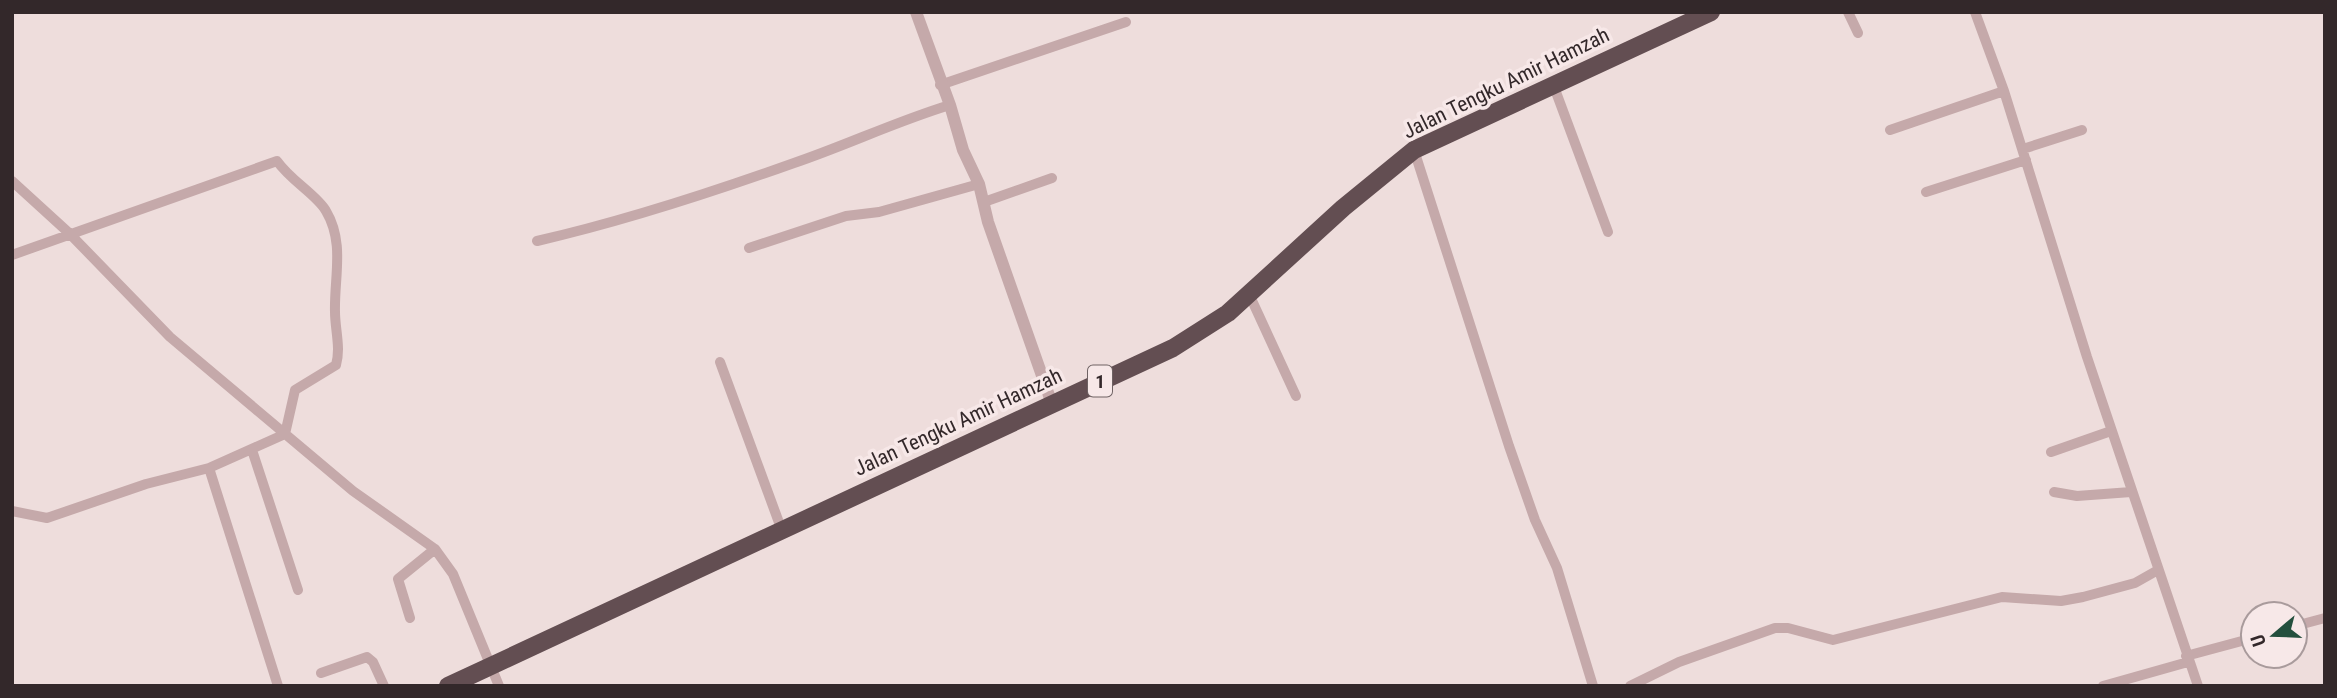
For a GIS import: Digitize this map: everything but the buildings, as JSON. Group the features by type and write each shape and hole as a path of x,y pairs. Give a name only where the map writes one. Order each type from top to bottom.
{"highway":[{"name":"Jalan Tengku Amir Hamzah","path":"449,686 1189,339 1218,321 1343,208 1414,150 1711,12"}],"street":[{"path":"916,12 963,150 979,184 1052,404"},
{"path":"1848,12 1858,33"},
{"path":"1975,12 2004,91 2111,431 2198,686"},
{"path":"940,85 1126,22"},
{"path":"1553,84 1608,232"},
{"path":"1890,130 2004,91"},
{"path":"537,242 624,220 794,163 902,119 950,106"},
{"path":"1926,192 2025,155 2082,130"},
{"path":"1414,150 1509,446 1535,520 1557,568 1593,686"},
{"path":"12,255 277,161 294,183 327,212 337,245 339,270 334,309 336,365 295,390 285,434"},
{"path":"984,202 1052,177"},
{"path":"12,181 68,233 170,337 353,491 433,546 453,573 499,686"},
{"path":"750,248 846,216 879,212 979,184"},
{"path":"1249,294 1296,396"},
{"path":"720,362 781,528"},
{"path":"2050,452 2111,431"},
{"path":"12,511 47,518 146,484 209,468 285,434"},
{"path":"252,450 298,590"},
{"path":"209,468 278,686"},
{"path":"2054,492 2077,496 2131,492"},
{"path":"410,618 398,579 433,546"},
{"path":"1630,686 1679,662 1775,628 1788,628 1833,640 2002,597 2061,601 2083,597 2135,583 2158,570"},
{"path":"2103,686 2239,642"},
{"path":"321,673 367,657 373,662 384,686"}]}
